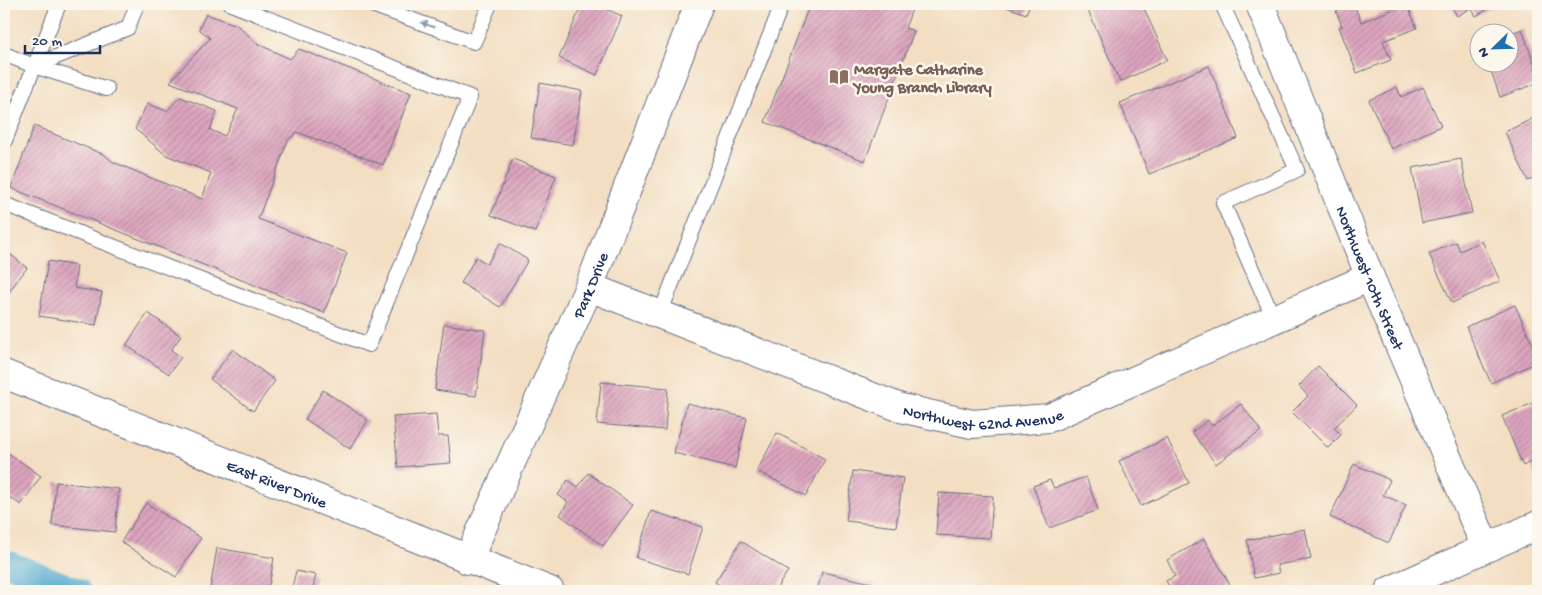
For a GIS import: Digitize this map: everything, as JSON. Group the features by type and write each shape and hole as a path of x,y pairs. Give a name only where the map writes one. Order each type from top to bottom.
{"street":[{"name":"Park Drive","path":"468,560 589,287 699,4"},
{"name":"Northwest 10th Street","path":"1260,4 1310,164 1370,277 1486,548"},
{"name":"Northwest 62nd Avenue","path":"589,287 901,408 972,424 1049,418 1370,277"},
{"name":"East River Drive","path":"4,374 550,591"},
{"path":"1389,591 1538,525"}],"lane":[{"path":"4,143 59,4"},
{"path":"34,66 128,28 137,4"},
{"path":"4,204 368,345 470,97 231,4"},
{"path":"370,4 474,42 490,4"},
{"path":"660,314 782,4"},
{"path":"1222,4 1310,164 1223,203 1274,319"},
{"path":"4,54 34,66 107,89"}],"building":[{"path":"582,4 594,4 622,16 597,75 559,58"},
{"name":"Margate Catharine Young Branch Library","path":"810,4 845,4 862,10 864,4 914,4 905,28 914,31 865,161 765,122"},
{"path":"999,4 1030,4 1026,14"},
{"path":"1085,4 1142,4 1167,60 1120,82"},
{"path":"1354,4 1361,22 1407,4 1417,28 1383,41 1391,60 1357,73 1339,27 1342,26 1336,11"},
{"path":"1450,4 1497,4 1476,16 1471,8 1457,16"},
{"path":"206,14 237,25 258,44 290,59 299,49 411,93 383,165 297,132 288,140 258,219 347,253 324,313 11,188 34,126 105,155 113,162 202,199 211,173 166,155 135,129 147,104 167,111 180,97 217,111 210,130 225,136 238,109 170,82 210,38 199,29"},
{"path":"1522,29 1538,75 1538,83 1500,97 1491,72 1520,72 1520,30"},
{"path":"1209,66 1238,138 1149,174 1120,103"},
{"path":"540,83 582,91 573,145 531,138"},
{"path":"1397,87 1401,97 1423,87 1441,126 1391,149 1369,100"},
{"path":"1538,116 1538,177 1528,181 1505,132"},
{"path":"513,159 556,176 535,232 491,215"},
{"path":"1461,159 1472,213 1422,223 1412,168"},
{"path":"1482,241 1500,281 1452,303 1429,254 1456,242 1460,251"},
{"path":"500,243 528,260 500,307 461,283 476,257 487,264"},
{"path":"4,249 27,268 4,298"},
{"path":"48,261 77,266 74,288 102,292 96,325 39,316"},
{"path":"1515,305 1538,357 1538,362 1491,383 1466,327"},
{"path":"148,313 181,336 171,350 181,357 169,374 126,345"},
{"path":"444,324 485,330 476,396 435,390"},
{"path":"233,349 275,381 253,411 210,379"},
{"path":"1318,366 1357,405 1334,428 1341,435 1328,448 1292,412 1308,396 1299,386"},
{"path":"601,382 668,388 665,430 597,424"},
{"path":"323,390 368,420 350,449 305,419"},
{"path":"1538,401 1538,472 1535,474 1530,462 1523,466 1502,416"},
{"path":"687,403 747,418 735,468 674,453"},
{"path":"1241,404 1261,431 1216,464 1192,432 1208,420 1212,426"},
{"path":"436,414 438,436 448,436 451,463 398,467 393,417"},
{"path":"777,433 825,459 806,496 757,471"},
{"path":"1167,438 1189,483 1141,506 1119,461"},
{"path":"4,450 41,476 21,505 5,494 4,496"},
{"path":"1354,464 1390,480 1383,495 1406,505 1389,543 1330,517"},
{"path":"853,471 903,478 896,527 846,521"},
{"path":"588,473 633,505 603,546 560,515 568,502 558,495 568,480 578,487"},
{"path":"1086,477 1098,510 1049,528 1033,486 1050,480 1054,488"},
{"path":"56,482 119,489 115,532 52,525"},
{"path":"939,493 993,496 990,538 936,535"},
{"path":"146,503 201,538 176,577 121,542"},
{"path":"651,511 703,527 688,574 636,558"},
{"path":"1305,529 1311,559 1277,565 1279,573 1254,578 1247,540"},
{"path":"1204,539 1230,585 1219,591 1172,591 1166,581 1175,576 1167,560"},
{"path":"741,541 788,571 775,591 729,591 715,582"},
{"path":"217,548 274,558 268,591 210,590"},
{"path":"296,571 316,575 313,588 322,591 291,591"},
{"path":"822,572 876,584 875,591 817,591"}],"waterway":[{"path":"4,562 78,591"}],"place":[{"name":"Margate Catharine Young Branch Library","path":"839,77"}]}
